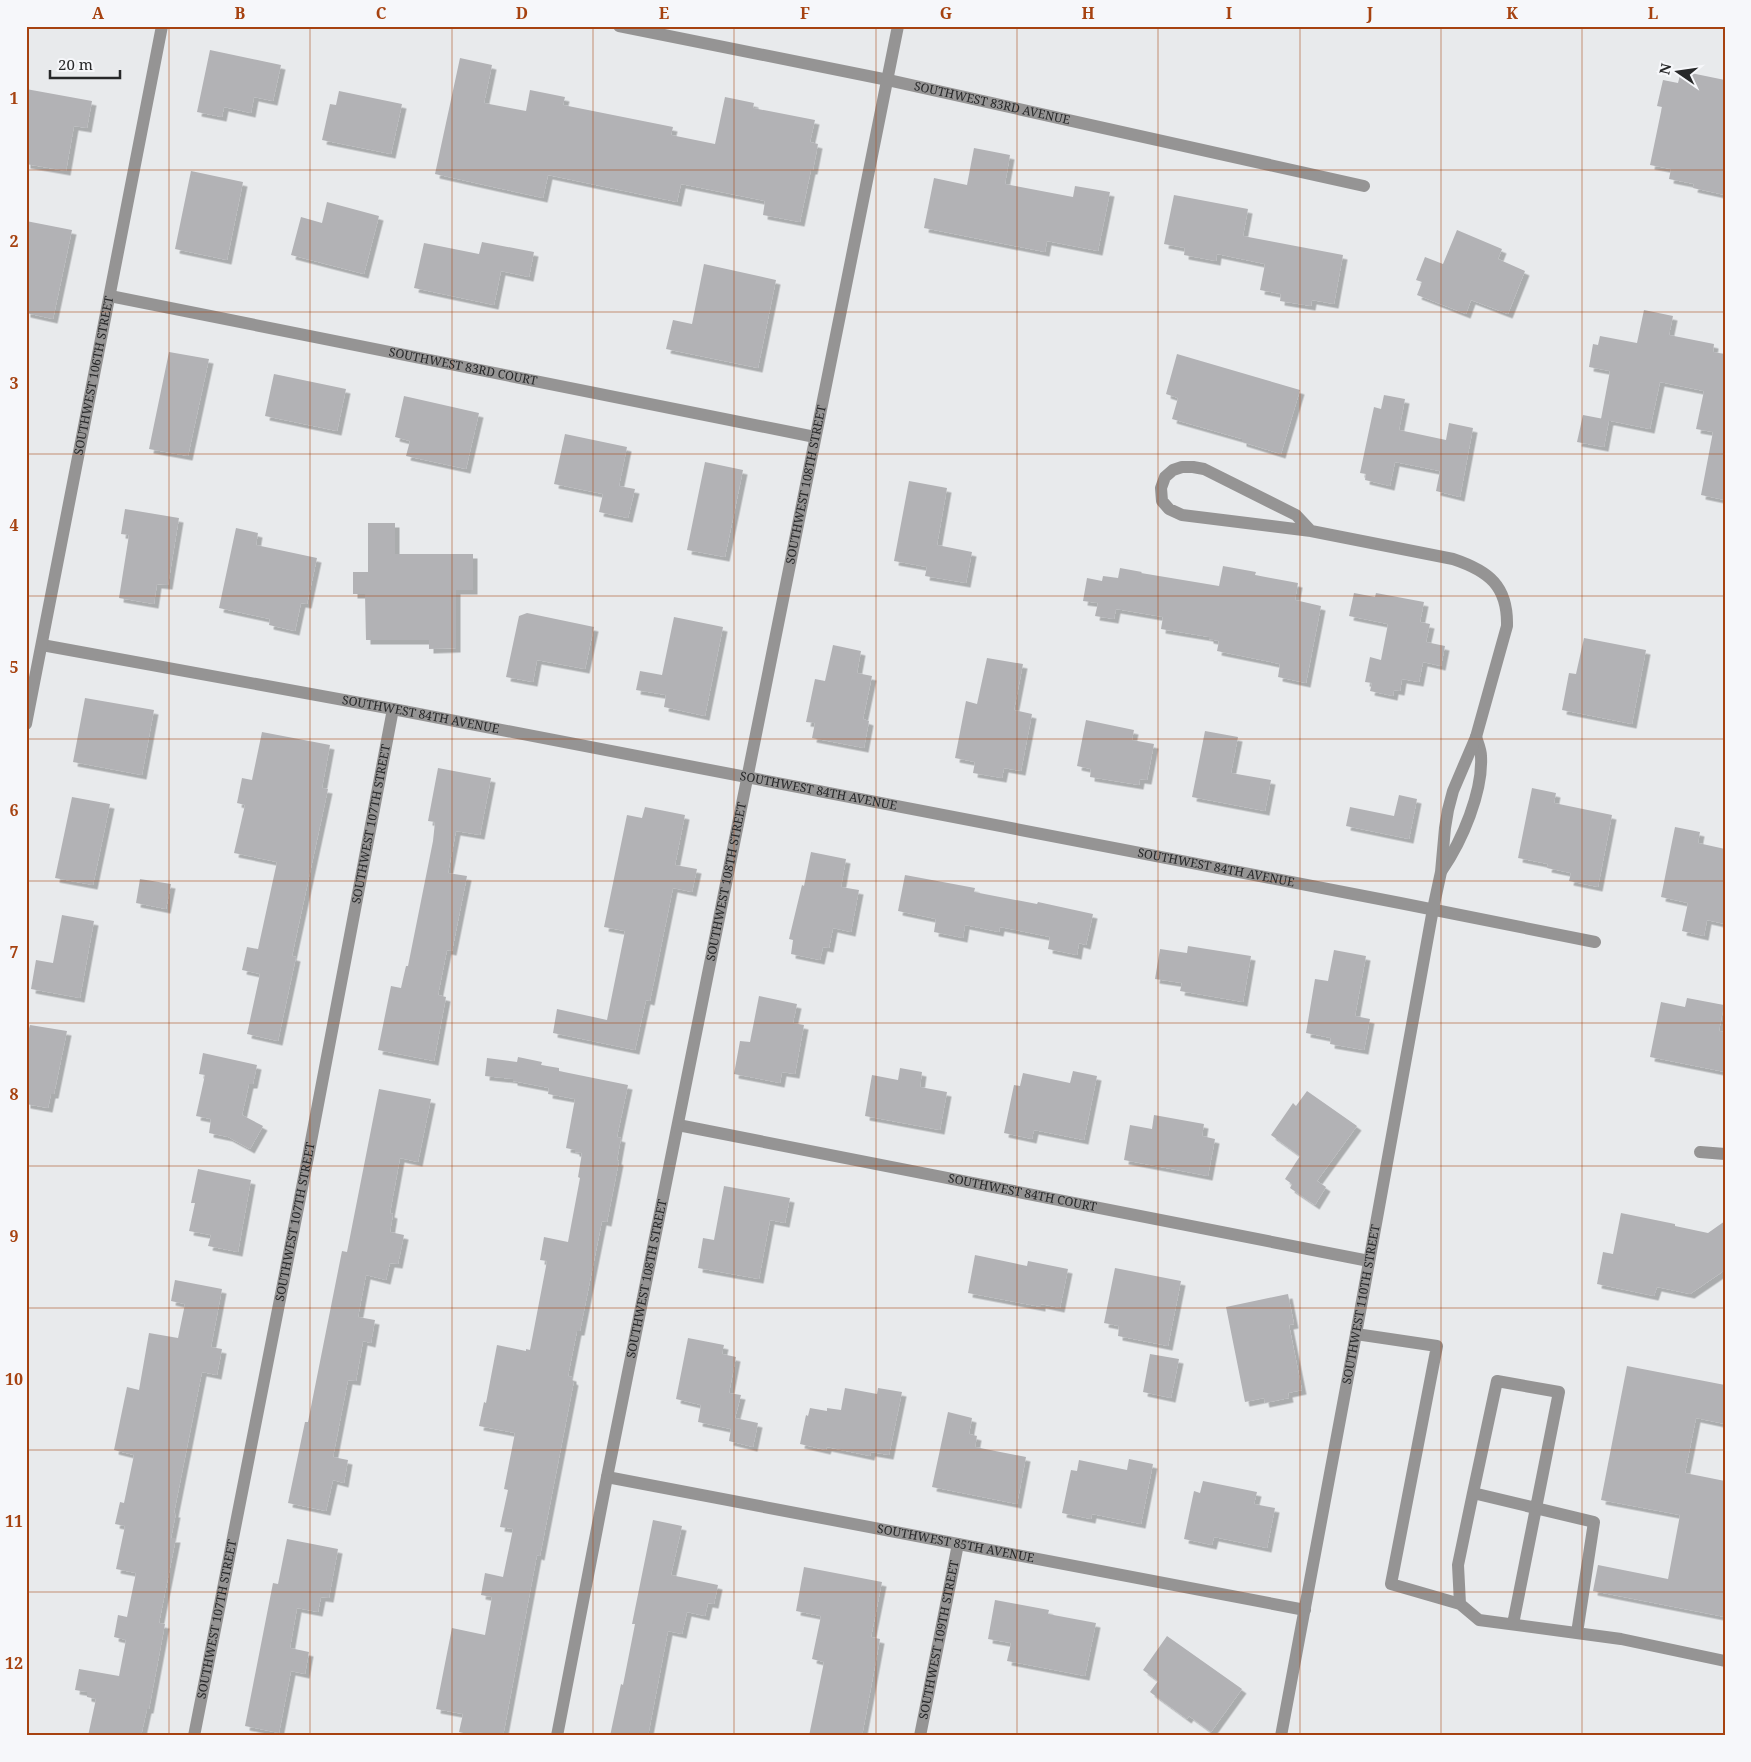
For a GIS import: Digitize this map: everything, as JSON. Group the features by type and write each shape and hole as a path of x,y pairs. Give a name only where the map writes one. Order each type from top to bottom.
{"street":[{"name":"SOUTHWEST 106TH STREET","path":"26,724 162,26"},
{"name":"SOUTHWEST 83RD AVENUE","path":"619,26 888,80 1364,186"},
{"name":"SOUTHWEST 108TH STREET","path":"557,1736 746,778 898,26"},
{"name":"SOUTHWEST 83RD COURT","path":"110,296 815,437"},
{"path":"1182,467 1204,469 1296,515 1311,531 1182,516 1169,509 1162,501 1160,494 1162,482 1167,474 1182,467"},
{"name":"SOUTHWEST 110TH STREET","path":"1281,1736 1356,1334 1432,909 1441,872 1444,828 1453,791 1476,737 1507,626 1508,610 1504,597 1496,584 1471,565 1453,559 1311,531"},
{"name":"SOUTHWEST 84TH AVENUE","path":"42,645 393,709 1595,942"},
{"name":"SOUTHWEST 107TH STREET","path":"194,1736 306,1167 393,709"},
{"name":"SOUTHWEST 110TH STREET","path":"1441,872 1454,852 1473,804 1481,775 1481,754 1476,737"},
{"name":"SOUTHWEST 84TH COURT","path":"678,1124 1369,1261"},
{"path":"1700,1152 1725,1154"},
{"path":"1356,1334 1436,1346 1391,1584 1460,1604 1479,1620 1621,1639 1725,1661"},
{"path":"1460,1604 1458,1565 1497,1381 1559,1392 1513,1624"},
{"name":"SOUTHWEST 85TH AVENUE","path":"607,1477 1305,1610"},
{"path":"1473,1494 1536,1507 1594,1522 1577,1633"},
{"name":"SOUTHWEST 109TH STREET","path":"920,1736 958,1544"}],"building":[{"path":"210,50 281,65 273,101 254,97 251,113 224,107 222,117 197,112"},
{"path":"460,58 492,65 484,103 526,111 530,90 565,97 563,105 673,127 671,135 715,144 725,97 754,103 753,108 815,120 810,142 818,144 800,222 763,215 765,201 681,184 677,202 548,175 543,198 435,174"},
{"path":"1681,71 1725,80 1725,195 1693,188 1694,184 1669,179 1671,169 1650,165 1662,107 1657,106 1663,80 1678,83"},
{"path":"26,89 92,101 87,128 74,126 66,171 26,164"},
{"path":"339,91 402,104 391,154 322,140 330,104 336,105"},
{"path":"974,148 1010,155 1005,184 1073,197 1075,186 1110,192 1098,251 1047,241 1045,252 924,228 934,178 967,185"},
{"path":"191,171 243,182 227,260 175,249"},
{"path":"1174,195 1248,209 1243,236 1343,255 1334,304 1312,300 1311,306 1280,301 1281,294 1260,290 1265,264 1217,254 1216,261 1184,255 1185,248 1164,244"},
{"path":"327,202 379,216 364,274 291,255 301,217 322,223"},
{"path":"26,221 72,230 53,319 26,313"},
{"path":"1457,230 1502,249 1498,259 1525,271 1508,314 1471,300 1466,314 1417,295 1422,282 1416,280 1425,257 1443,264"},
{"path":"482,242 534,252 529,277 501,271 494,305 414,288 424,243 479,254"},
{"path":"704,264 776,280 758,368 666,349 673,320 692,324"},
{"path":"1644,310 1673,316 1669,335 1714,344 1713,352 1725,354 1725,500 1701,495 1713,432 1696,429 1704,391 1660,382 1650,429 1601,419 1610,371 1589,367 1593,344 1598,345 1600,336 1637,343"},
{"path":"169,352 209,359 188,456 149,449"},
{"path":"1177,354 1300,390 1281,454 1242,442 1242,439 1172,419 1178,398 1166,394"},
{"path":"274,374 346,389 337,431 265,416"},
{"path":"1384,395 1405,399 1399,430 1446,440 1449,423 1473,428 1460,497 1436,491 1440,471 1395,462 1390,486 1365,480 1366,474 1360,473 1374,407 1381,409"},
{"path":"404,396 479,413 466,469 406,456 410,441 395,437"},
{"path":"1583,415 1609,420 1604,447 1577,442"},
{"path":"565,434 627,447 619,486 635,489 628,518 599,512 603,494 554,484"},
{"path":"705,462 743,470 725,557 687,550"},
{"path":"909,481 947,488 937,545 972,552 966,583 925,576 927,567 894,561"},
{"path":"125,509 179,518 168,585 157,584 154,604 119,598 129,535 121,534"},
{"path":"368,523 395,523 395,554 473,554 473,590 456,590 456,648 429,649 429,640 366,640 365,594 353,594 353,572 368,572"},
{"path":"236,528 258,533 256,545 317,558 307,604 301,603 295,631 269,625 270,619 219,608"},
{"path":"1223,566 1256,572 1255,575 1298,583 1295,600 1321,606 1306,683 1278,677 1280,664 1217,651 1219,641 1209,639 1209,637 1161,629 1163,617 1116,609 1114,619 1095,616 1098,603 1083,601 1087,578 1102,581 1103,576 1118,578 1120,568 1219,586"},
{"path":"1354,593 1375,597 1376,593 1424,602 1420,622 1430,624 1426,642 1445,646 1441,666 1423,662 1419,682 1402,679 1400,691 1394,690 1393,696 1370,691 1372,683 1365,682 1370,657 1381,660 1388,624 1349,616"},
{"path":"527,613 594,627 585,669 537,660 533,682 506,677 519,616"},
{"path":"674,617 723,627 705,716 664,707 666,695 636,690 640,671 662,675"},
{"path":"1584,638 1646,650 1632,724 1562,710 1569,673 1576,674"},
{"path":"833,645 861,651 857,673 872,676 863,719 869,721 864,748 812,738 815,723 806,722 815,679 825,681"},
{"path":"987,658 1023,664 1014,710 1032,714 1021,771 1004,768 1002,778 973,773 975,762 955,758 966,701 977,704"},
{"path":"85,698 154,710 142,775 73,762"},
{"path":"1086,720 1134,730 1132,740 1154,744 1147,780 1140,779 1139,785 1090,777 1091,769 1077,766"},
{"path":"1205,731 1238,737 1231,773 1271,780 1265,811 1192,797"},
{"path":"262,732 330,745 322,788 328,789 292,956 296,957 278,1041 247,1034 260,974 242,970 247,947 258,949 277,862 234,853 245,805 237,803 242,778 252,780"},
{"path":"438,768 491,778 480,835 456,831 448,873 467,876 452,951 447,950 438,995 446,997 434,1061 378,1050 391,986 401,988 406,966 408,966 433,841 435,822 428,821"},
{"path":"1532,788 1556,793 1554,803 1612,815 1598,887 1569,881 1571,873 1547,868 1548,864 1518,858"},
{"path":"1399,795 1417,799 1409,839 1346,826 1350,807 1394,816"},
{"path":"72,797 110,804 93,885 55,878"},
{"path":"645,807 685,815 675,865 697,869 692,892 673,888 650,1001 646,1000 635,1050 553,1033 557,1009 607,1020 625,931 604,927 627,815 642,818"},
{"path":"1675,827 1700,832 1698,843 1725,849 1725,924 1707,920 1704,936 1682,931 1688,903 1661,897"},
{"path":"811,852 846,859 841,887 859,890 851,932 833,928 829,948 823,947 820,960 791,954 793,940 789,939 802,885 804,886"},
{"path":"905,875 975,888 974,892 1037,904 1038,902 1093,914 1086,945 1079,943 1077,955 1048,949 1050,937 1000,927 999,932 965,925 963,938 934,932 936,919 898,911"},
{"path":"140,879 171,884 166,909 136,903"},
{"path":"62,915 94,921 80,998 31,989 36,960 53,963"},
{"path":"1188,946 1251,956 1243,1002 1180,991 1182,983 1155,979 1160,949 1187,953"},
{"path":"1334,950 1366,956 1355,1016 1370,1019 1364,1050 1330,1044 1331,1038 1306,1033 1315,979 1328,981"},
{"path":"759,996 797,1004 793,1023 804,1025 795,1074 782,1072 780,1083 734,1074 740,1041 750,1042"},
{"path":"1687,998 1724,1005 1719,1031 1725,1032 1725,1072 1650,1057 1661,1002 1685,1007"},
{"path":"30,1025 67,1031 54,1094 51,1094 48,1108 26,1104 26,1039"},
{"path":"203,1053 257,1065 253,1084 249,1084 242,1115 263,1126 250,1149 228,1137 209,1133 211,1119 196,1116 205,1075 199,1074"},
{"path":"518,1057 542,1062 541,1065 559,1068 559,1071 628,1085 617,1137 621,1138 617,1160 619,1161 607,1222 602,1221 580,1331 577,1331 568,1376 572,1377 574,1381 540,1556 537,1555 503,1736 476,1736 459,1732 463,1714 436,1709 452,1628 485,1635 492,1597 481,1595 485,1573 503,1577 513,1529 500,1527 508,1490 504,1489 515,1433 479,1426 484,1402 486,1403 497,1345 526,1351 526,1349 530,1350 547,1261 540,1260 544,1237 568,1242 580,1178 578,1177 582,1153 566,1148 575,1099 548,1094 549,1088 513,1081 513,1079 485,1076 487,1058 517,1062"},
{"path":"900,1068 922,1072 920,1087 947,1092 940,1130 865,1116 872,1075 898,1080"},
{"path":"1073,1071 1097,1076 1084,1140 1034,1130 1032,1139 1004,1133 1014,1085 1020,1086 1023,1073 1070,1083"},
{"path":"379,1089 431,1099 418,1162 400,1158 390,1213 393,1214 390,1232 404,1235 398,1264 390,1263 386,1280 366,1275 358,1317 375,1320 371,1343 363,1341 356,1381 348,1380 333,1457 348,1460 344,1483 333,1480 326,1511 288,1503 305,1422 308,1422 342,1251 347,1252"},
{"path":"1307,1091 1357,1126 1317,1181 1326,1187 1315,1205 1290,1188 1292,1184 1285,1179 1300,1156 1271,1135 1293,1103 1296,1106"},
{"path":"1154,1115 1204,1124 1202,1136 1215,1139 1208,1176 1124,1160 1130,1125 1152,1129"},
{"path":"198,1169 251,1180 238,1252 208,1246 211,1235 189,1231 195,1203 191,1203"},
{"path":"724,1186 790,1198 785,1223 770,1220 759,1279 698,1268 703,1238 714,1240"},
{"path":"1621,1213 1708,1233 1725,1221 1725,1270 1690,1294 1657,1287 1654,1296 1597,1284 1603,1252 1613,1254"},
{"path":"975,1255 1027,1266 1028,1261 1068,1269 1060,1308 1041,1304 1041,1307 968,1293"},
{"path":"1115,1268 1181,1281 1168,1346 1118,1336 1119,1326 1104,1323"},
{"path":"175,1280 222,1289 211,1347 222,1349 217,1375 202,1372 174,1513 176,1513 171,1538 176,1538 159,1623 165,1624 149,1709 147,1709 141,1736 88,1736 96,1699 87,1697 87,1692 75,1690 79,1669 119,1676 126,1640 114,1637 118,1615 127,1617 136,1573 116,1569 125,1526 115,1524 120,1502 124,1503 134,1455 114,1450 127,1387 139,1390 149,1333 178,1338 185,1304 171,1301"},
{"path":"1288,1294 1294,1324 1289,1325 1302,1390 1288,1393 1289,1398 1265,1403 1264,1398 1245,1402 1226,1307"},
{"path":"688,1338 724,1345 722,1354 736,1357 729,1393 741,1395 735,1418 758,1423 753,1447 729,1441 731,1429 698,1422 701,1405 676,1399"},
{"path":"1150,1354 1179,1359 1171,1398 1143,1392"},
{"path":"1627,1366 1725,1385 1725,1424 1696,1418 1685,1473 1725,1481 1725,1617 1593,1591 1598,1565 1668,1579 1680,1515 1601,1500"},
{"path":"845,1388 877,1394 878,1388 902,1392 889,1455 871,1452 870,1456 827,1447 826,1450 800,1444 806,1415 808,1416 810,1408 827,1411 827,1408 841,1410"},
{"path":"948,1412 972,1418 969,1434 977,1436 975,1447 1026,1457 1017,1504 932,1487"},
{"path":"1129,1459 1153,1464 1141,1524 1092,1514 1091,1519 1062,1513 1071,1470 1077,1471 1079,1460 1127,1470"},
{"path":"1203,1481 1257,1492 1254,1504 1275,1508 1267,1548 1214,1537 1212,1545 1184,1539 1194,1491 1200,1493"},
{"path":"653,1520 682,1526 671,1575 718,1585 714,1604 708,1603 705,1616 687,1612 682,1634 668,1631 648,1736 610,1736 621,1684 623,1685 635,1624 632,1624"},
{"path":"287,1539 338,1549 329,1598 321,1597 318,1612 297,1608 290,1648 309,1652 305,1674 291,1671 279,1733 245,1726 273,1583 278,1584"},
{"path":"804,1567 882,1582 871,1637 880,1639 862,1736 809,1736 824,1662 812,1659 821,1616 796,1611"},
{"path":"995,1600 1049,1610 1048,1614 1096,1623 1085,1676 1007,1661 1011,1643 988,1639"},
{"path":"1167,1636 1242,1689 1211,1732 1189,1716 1187,1719 1150,1692 1158,1681 1143,1670"}]}
